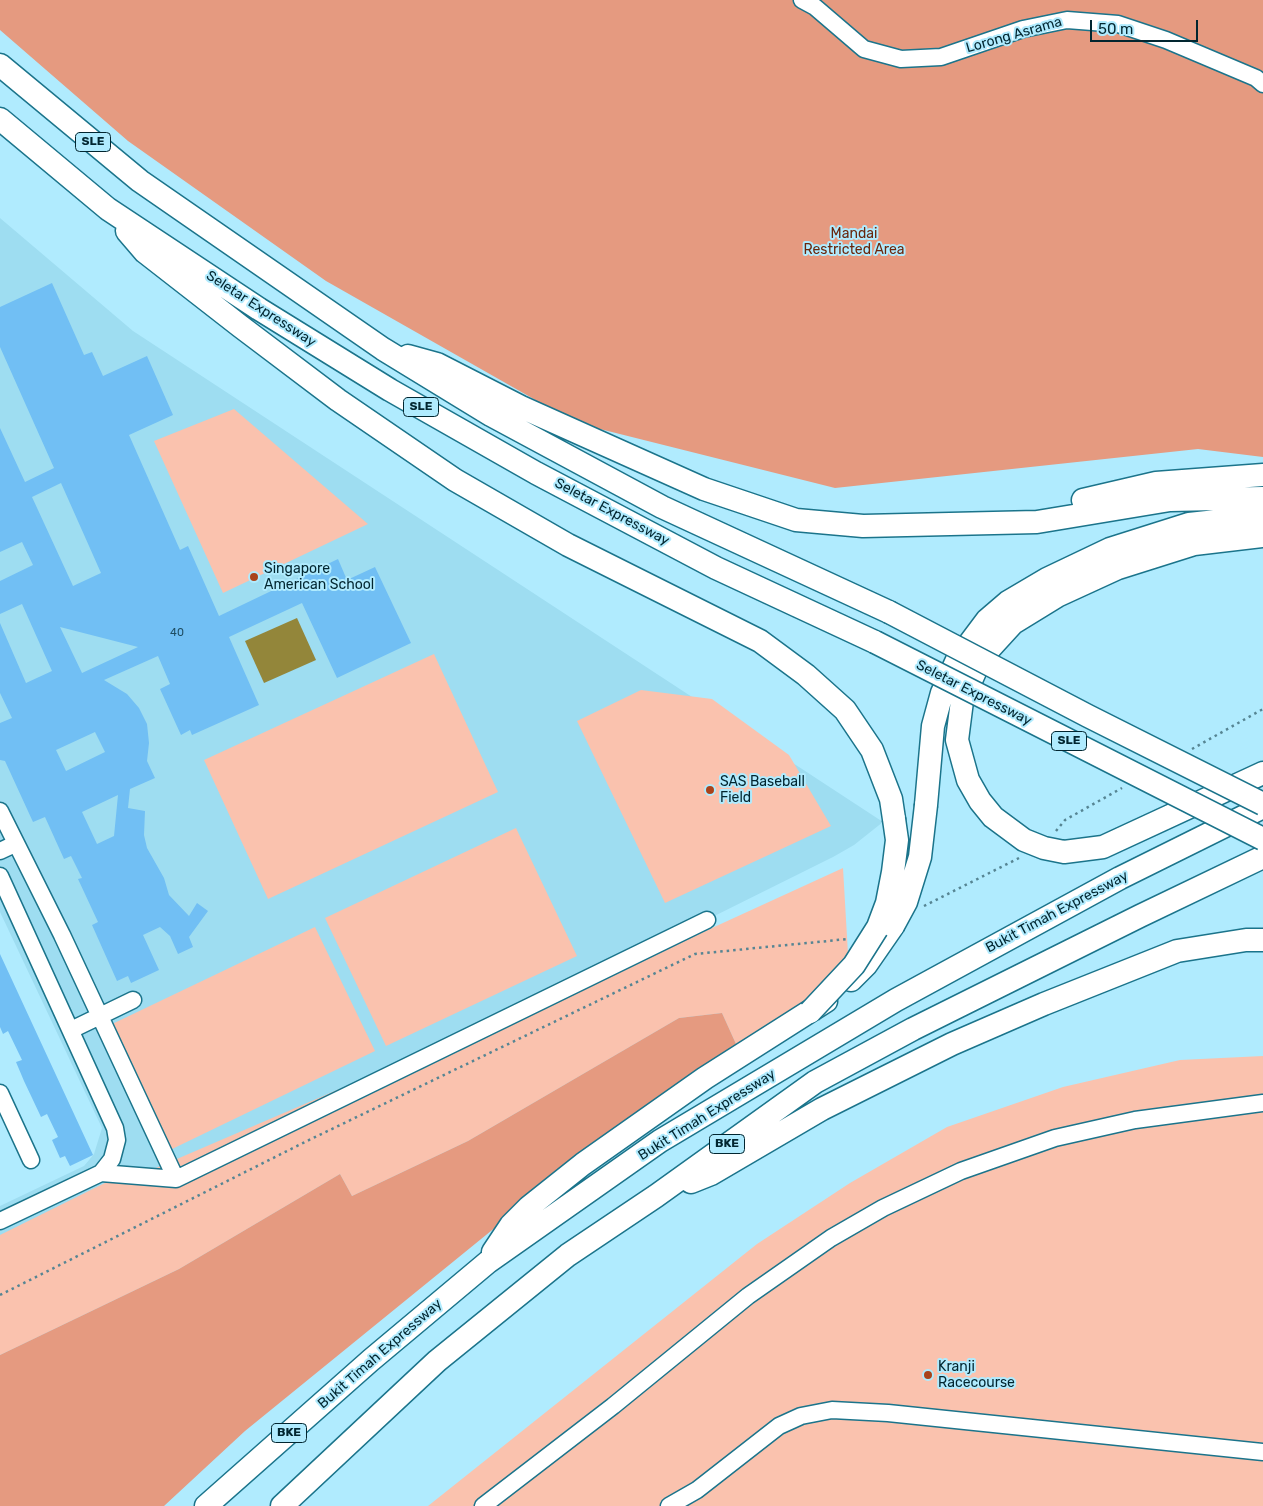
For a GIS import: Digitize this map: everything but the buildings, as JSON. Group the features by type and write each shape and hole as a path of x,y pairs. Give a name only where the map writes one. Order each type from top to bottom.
{"highway":[{"name":"SLE","path":"0,65 140,180 383,350"},
{"name":"Seletar Expressway","path":"0,119 108,209 259,309 382,385 519,463 716,568 875,642 1263,839"},
{"path":"108,209 145,252 338,400 455,480 568,545 760,641 806,675 845,710 872,750 892,799 896,840 894,872 887,904 878,927 854,965 810,1012"},
{"path":"383,350 437,364 520,407 704,489 796,520 863,526 1004,524 1038,522 1170,500 1263,498"},
{"path":"383,350 491,415 662,507 890,612 1263,806"},
{"path":"1004,524 1028,510 1060,506 1156,483 1263,475"},
{"path":"488,1262 500,1239 517,1219 583,1164 720,1068 810,1012 855,977 876,952 906,902 920,858 933,726 942,693 957,660 987,620 1008,602 1046,579 1110,549 1189,524 1263,516"},
{"path":"1263,536 1194,544 1118,568 1057,596 1013,623 981,658 962,701 957,740 968,780 993,817 1024,840 1044,848 1064,852 1103,847 1263,773"},
{"name":"Bukit Timah Expressway","path":"206,1506 371,1360 488,1262 660,1141 896,1000 1120,878 1263,806"},
{"name":"BKE","path":"282,1506 444,1355 568,1255 656,1196 815,1082 921,1025 1263,857"},
{"path":"656,1196 711,1174 822,1109 944,1048 1053,1000 1177,951 1246,940 1263,940"}],"street":[{"name":"Lorong Asrama","path":"802,0 815,7 864,48 901,59 942,57 1024,29 1068,20 1126,27 1166,40 1256,78 1263,84"},
{"path":"0,812 7,848 62,936 176,1179"},
{"path":"0,876 115,1128 116,1150 109,1165 101,1173 0,1221"},
{"path":"101,1173 176,1179 707,920"},
{"path":"71,1030 133,1000"},
{"path":"0,1093 31,1160"},
{"path":"483,1506 613,1406 748,1296 831,1238 883,1208 961,1170 1055,1138 1135,1120 1263,1103"},
{"path":"669,1506 697,1490 779,1426 801,1416 832,1410 897,1414 1263,1452"}],"path":[{"path":"1186,753 1263,710"},
{"path":"1051,837 1065,820 1125,786"},
{"path":"922,907 1026,854"},
{"path":"0,1295 307,1141 695,954 851,938"}],"shaded area":[{"name":"Singapore American School","path":"0,218 133,331 883,822 854,845 833,857 0,1271 0,1206 84,1166 94,1154 102,1128 0,912"},
{"path":"234,409 368,524 223,593 154,441"},
{"path":"297,618 316,660 264,683 245,641"},
{"path":"434,654 498,792 268,899 204,760"},
{"name":"SAS Baseball Field","path":"641,690 712,699 789,755 831,826 665,903 577,721"},
{"path":"516,828 577,956 386,1046 325,918"},
{"path":"843,868 848,954 802,1006 736,1044 722,1013 679,1018 468,1141 352,1196 340,1174 179,1269 0,1355 0,1235 121,1175 142,1174 688,939"},
{"path":"315,927 375,1051 168,1151 108,1026"},
{"name":"Kranji Racecourse","path":"1263,1056 1263,1506 428,1506 757,1244 850,1183 947,1127 1063,1087 1180,1060"}],"green space":[{"name":"Mandai Restricted Area","path":"0,0 1263,0 1263,457 1198,449 835,488 576,423 326,281 128,141 0,30"},
{"path":"722,1013 736,1044 609,1135 245,1431 164,1506 0,1506 0,1355 179,1269 340,1174 352,1196 468,1141 679,1018"}],"place":[{"name":"Singapore American School","path":"254,577"},
{"name":"SAS Baseball Field","path":"710,790"},
{"name":"Kranji Racecourse","path":"928,1375"}]}
